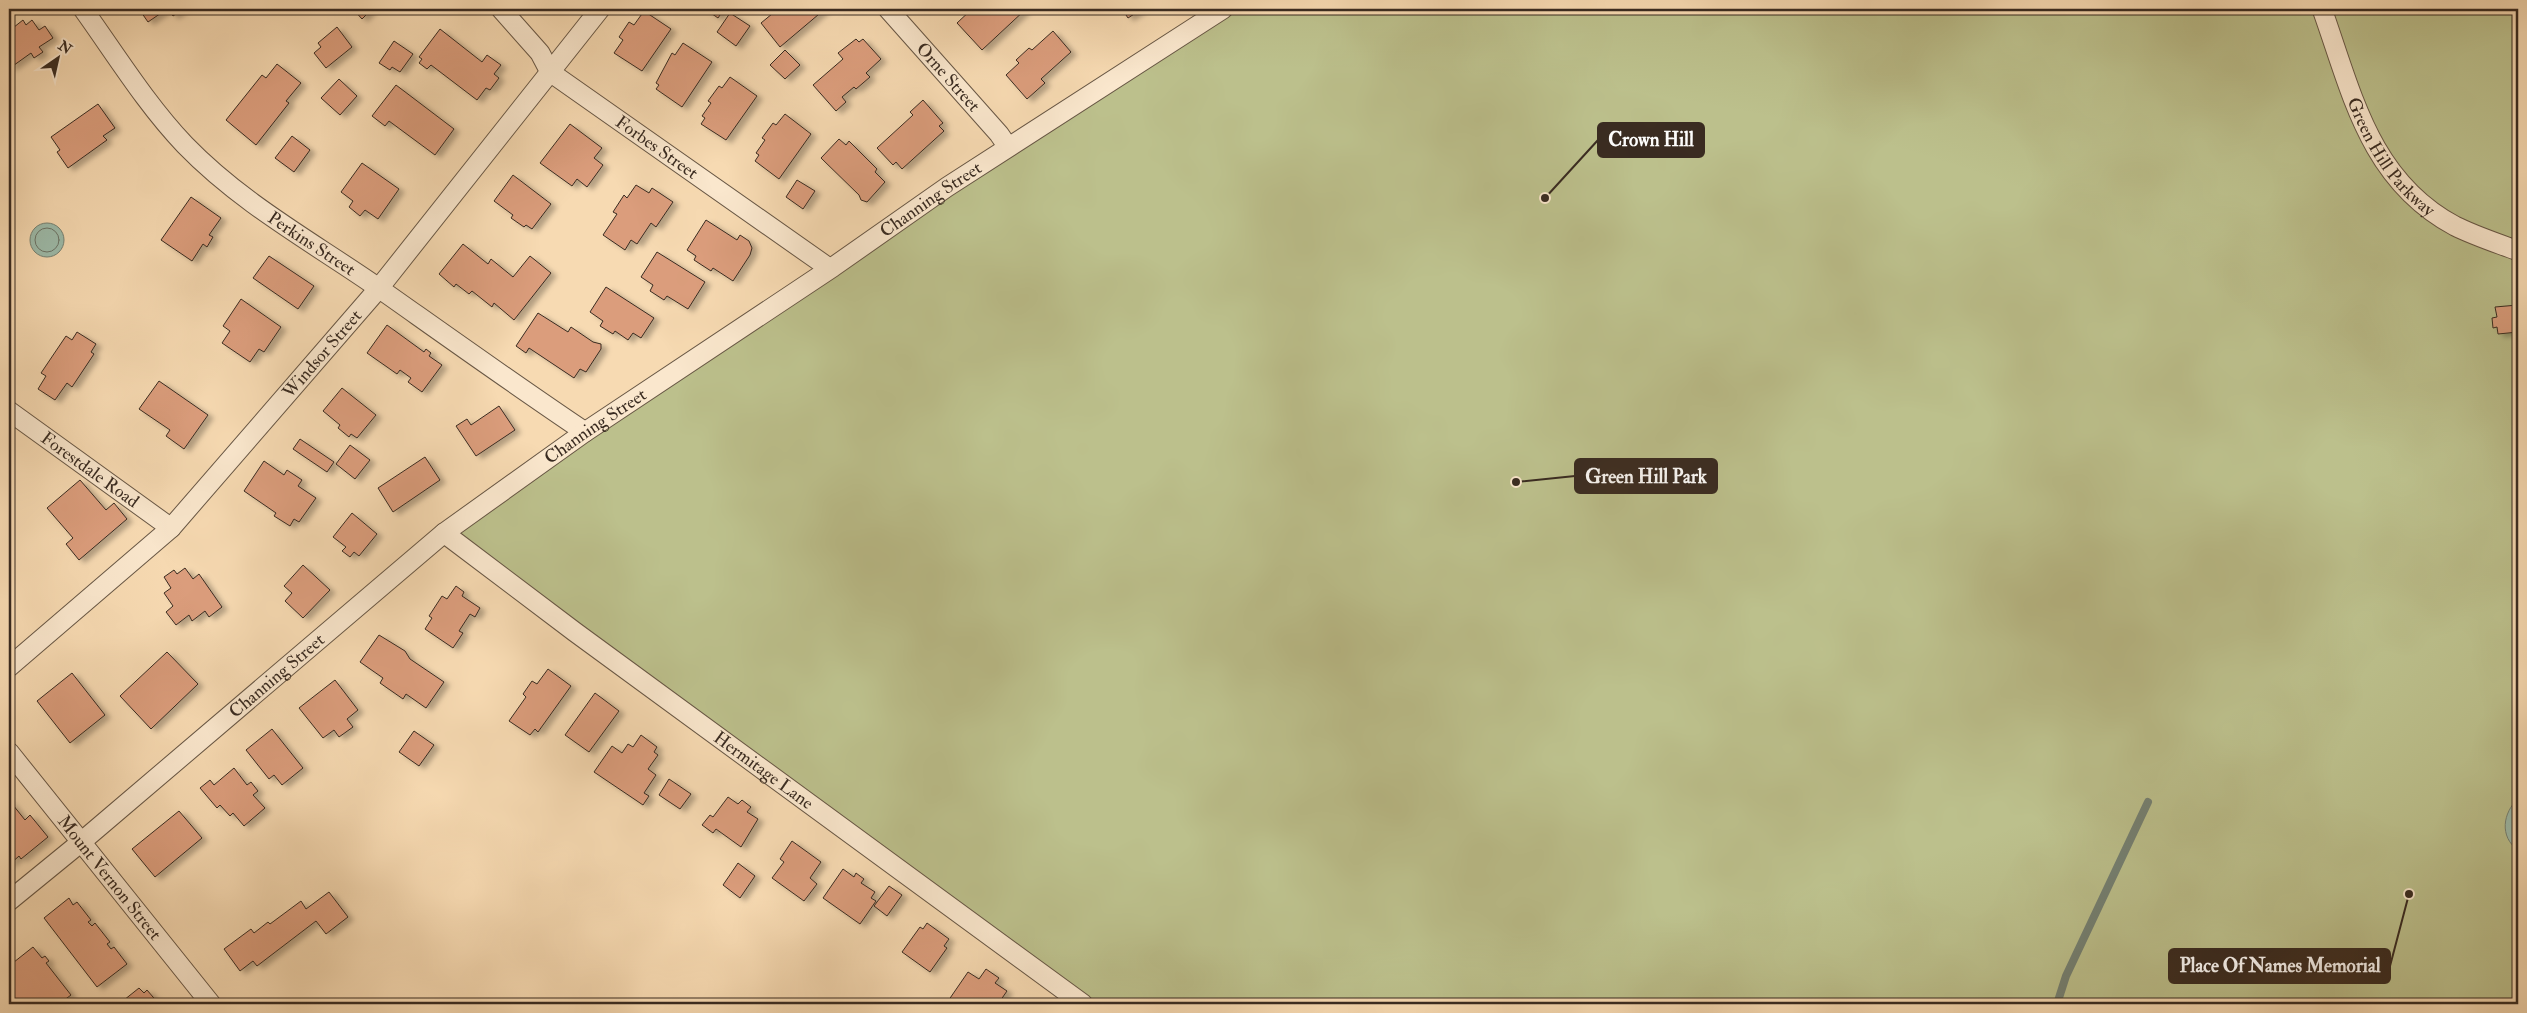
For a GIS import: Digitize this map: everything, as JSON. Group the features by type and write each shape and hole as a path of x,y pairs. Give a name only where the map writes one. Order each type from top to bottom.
{"street":[{"name":"Perkins Street","path":"83,9 147,100 185,145 218,175 276,221 379,288 467,352 584,432"},
{"name":"Forbes Street","path":"501,9 540,53 550,72 829,268"},
{"name":"Windsor Street","path":"9,667 171,528 379,288 600,9"},
{"name":"Orne Street","path":"888,9 1000,134 1008,147"},
{"name":"Channing Street","path":"9,901 80,843 444,533 584,432 1008,147 1223,9"},
{"name":"Green Hill Parkway","path":"2322,9 2365,130 2394,178 2426,207 2445,220 2470,233 2518,250"},
{"name":"Forestdale Road","path":"9,411 171,528"},
{"name":"Hermitage Lane","path":"444,533 575,632 1083,1004"},
{"name":"Mount Vernon Street","path":"9,752 80,843 211,1004"}],"green space":[{"path":"1223,9 2518,9 2518,1004 1083,1004 444,533"}],"water":[{"path":"47,223 59,228 64,240 59,252 47,257 35,252 30,240 35,228"},
{"path":"2518,799 2518,850 2508,838 2505,824 2509,811"}],"building":[{"path":"139,9 167,9 148,22"},
{"path":"168,9 183,9 173,16"},
{"path":"353,9 372,9 362,19"},
{"path":"705,9 724,9 718,18"},
{"path":"778,9 825,9 780,47 761,23"},
{"path":"972,9 1026,9 982,50 957,23"},
{"path":"1122,9 1142,9 1128,18"},
{"path":"644,11 671,29 642,71 614,53 623,40 619,37 629,22 634,25"},
{"path":"730,13 750,26 736,46 717,32"},
{"path":"23,20 26,25 32,20 39,30 45,26 53,38 39,47 43,52 34,58 31,53 10,68 9,31"},
{"path":"337,27 352,47 326,68 314,53 321,47 318,43"},
{"path":"440,29 482,62 487,55 501,65 494,74 499,78 490,90 486,88 477,100 431,65 427,69 419,63 422,59 419,57"},
{"path":"1053,31 1071,52 1041,79 1045,83 1027,99 1006,75 1019,63 1016,60 1029,48 1032,50"},
{"path":"856,39 859,42 863,39 881,59 866,73 870,77 856,89 854,87 842,97 846,102 836,111 813,85 843,59 838,53"},
{"path":"394,41 413,54 400,72 392,67 390,70 379,63"},
{"path":"683,43 712,62 682,107 656,89 659,85 656,83 672,53 675,55"},
{"path":"785,50 800,65 785,79 770,65"},
{"path":"277,64 301,83 286,101 289,103 256,145 226,120 262,75 266,78"},
{"path":"730,77 757,96 726,140 701,124 705,118 702,116 711,103 708,101 719,86 722,88"},
{"path":"339,79 357,96 340,115 321,98"},
{"path":"396,85 454,129 435,155 389,121 385,126 372,116"},
{"path":"923,100 943,123 939,126 944,131 902,169 896,162 893,165 877,148 913,115 910,112"},
{"path":"98,104 115,128 103,136 107,140 68,168 57,152 60,150 51,137"},
{"path":"785,114 811,134 779,179 755,161 759,155 756,153 765,140 762,138 773,123 776,125"},
{"path":"570,124 602,148 594,158 603,165 587,187 577,179 572,186 540,163"},
{"path":"292,136 310,150 294,172 275,158"},
{"path":"839,139 846,145 849,141 877,169 875,172 885,182 867,202 861,200 859,195 821,158"},
{"path":"362,163 399,189 378,219 365,210 360,216 349,207 353,201 341,192"},
{"path":"513,175 551,204 532,229 526,225 524,227 511,218 513,215 494,201"},
{"path":"797,180 815,191 803,209 786,197"},
{"path":"636,185 649,193 652,188 673,202 656,227 651,223 637,244 631,240 625,250 603,235 617,214 613,212 624,195 627,198"},
{"path":"191,197 221,218 209,235 213,237 207,247 203,244 192,261 161,240"},
{"path":"706,220 737,240 740,235 749,241 752,248 750,255 733,281 713,268 711,271 694,260 696,256 687,250"},
{"path":"463,244 488,264 491,259 513,277 530,256 551,273 514,320 494,303 492,307 472,291 469,294 456,284 454,287 439,274"},
{"path":"657,252 705,282 688,309 667,296 664,300 650,291 653,285 641,277"},
{"path":"269,256 314,286 298,309 253,278"},
{"path":"606,287 654,318 641,338 633,333 628,340 615,331 613,334 600,326 603,321 590,312"},
{"path":"241,299 281,327 264,352 259,349 250,362 222,343 230,331 223,326"},
{"path":"2518,305 2518,332 2498,334 2497,327 2493,328 2492,318 2497,317 2495,307"},
{"path":"538,313 568,332 571,327 593,342 601,344 601,349 586,372 580,369 574,378 529,348 526,353 516,346"},
{"path":"387,325 424,352 426,349 431,353 429,356 442,365 422,392 408,382 411,378 400,370 397,374 367,353"},
{"path":"77,332 96,344 91,352 94,354 72,387 67,383 55,400 38,389 46,376 41,373 66,336 72,340"},
{"path":"159,381 208,415 184,449 166,436 170,430 139,409"},
{"path":"342,388 376,415 357,438 351,434 349,437 338,428 340,425 323,411"},
{"path":"499,406 515,430 476,456 456,426 467,419 471,425"},
{"path":"300,439 334,462 327,472 293,449"},
{"path":"350,445 370,460 355,479 336,464"},
{"path":"425,457 440,480 393,512 378,488"},
{"path":"264,461 284,475 287,470 302,480 298,486 316,498 299,522 294,519 290,526 274,516 276,513 244,491"},
{"path":"80,480 106,510 114,503 127,519 79,560 66,544 73,538 47,508"},
{"path":"352,513 377,534 359,556 354,552 350,557 342,551 346,547 333,537"},
{"path":"303,565 330,590 303,618 285,601 292,593 284,586"},
{"path":"185,568 193,579 199,574 222,607 209,617 205,611 192,621 189,615 176,625 166,612 173,606 164,593 171,588 164,577 174,570 177,574"},
{"path":"456,586 464,592 462,596 480,608 475,617 470,614 459,631 463,633 453,648 425,629 432,618 429,616 442,596 447,599"},
{"path":"379,635 405,651 410,659 444,682 426,708 406,694 403,699 380,683 383,678 360,662"},
{"path":"167,652 198,684 151,729 120,696"},
{"path":"548,669 571,686 538,732 535,729 530,735 509,721 526,697 523,694 532,681 537,684"},
{"path":"72,673 105,715 70,743 37,701"},
{"path":"335,680 358,710 347,719 353,727 339,737 334,730 323,738 299,708"},
{"path":"595,693 619,711 589,752 565,735"},
{"path":"272,729 303,768 282,785 274,775 269,779 246,750"},
{"path":"414,731 434,745 419,766 399,752"},
{"path":"641,735 657,747 654,752 658,755 648,769 656,775 644,793 649,796 643,805 594,772 612,746 622,753 628,744 633,747"},
{"path":"234,768 247,785 251,782 258,791 253,795 265,808 244,826 233,813 230,816 220,805 217,808 200,788 210,780 214,785"},
{"path":"669,779 691,794 680,809 659,795"},
{"path":"728,797 738,804 742,800 751,807 747,812 758,819 741,847 716,829 713,833 702,825 710,815 713,817"},
{"path":"9,800 25,820 30,815 48,837 21,859 19,856 9,865"},
{"path":"179,811 202,838 155,877 132,849"},
{"path":"792,841 821,862 810,878 817,884 804,901 772,878 784,862 780,859"},
{"path":"738,863 755,876 740,898 723,885"},
{"path":"843,869 854,877 856,873 864,879 861,883 875,892 871,898 876,901 860,924 823,898"},
{"path":"889,886 902,895 887,916 874,906"},
{"path":"329,892 348,917 326,934 316,921 257,966 253,961 240,971 224,949 251,929 254,933 268,922 270,924 301,901 306,909"},
{"path":"69,898 73,905 77,902 91,920 88,922 92,926 95,923 110,942 107,944 111,949 114,947 127,964 97,987 44,918"},
{"path":"927,923 949,939 944,946 947,948 930,972 902,952 920,927 923,929"},
{"path":"33,947 42,958 45,956 49,961 46,963 71,995 59,1004 16,1004 11,998 14,996 9,990 9,966"},
{"path":"986,969 999,978 995,983 1007,991 998,1004 946,1004 968,972 979,979"},
{"path":"139,988 144,993 147,990 159,1004 119,1004"},
{"path":"325,999 330,1004 318,1004"},
{"path":"1038,999 1046,1004 1034,1004"}],"waterway":[{"path":"2057,1004 2066,976 2148,802"}],"place":[{"name":"Crown Hill","path":"1545,198"},
{"name":"Green Hill Park","path":"1516,482"},
{"name":"Place Of Names Memorial","path":"2409,894"}]}
